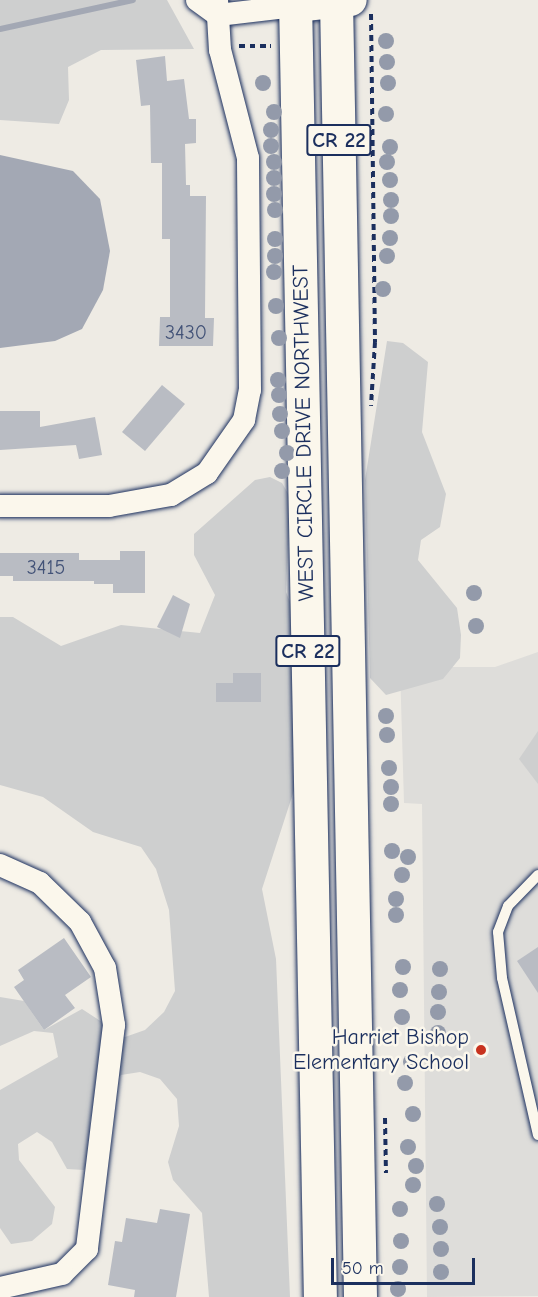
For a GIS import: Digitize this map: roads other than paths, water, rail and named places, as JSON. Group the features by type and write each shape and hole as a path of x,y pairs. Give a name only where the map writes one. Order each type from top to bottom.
{"main road":[{"name":"WEST CIRCLE DRIVE NORTHWEST","path":"341,1 360,1297"},
{"name":"WEST CIRCLE DRIVE NORTHWEST","path":"295,3 320,1297"}],"street":[{"path":"197,0 217,8 341,1"},
{"path":"0,506 109,506 171,495 207,473 244,420 250,390 248,158 244,129 221,55 217,8"},
{"path":"0,865 40,883 81,922 105,968 114,1025 87,1249 62,1274 0,1288"}],"lane":[{"path":"538,875 508,906 498,932 502,978 538,1135"}],"waterway":[{"path":"0,29 133,0"}],"place":[{"name":"Harriet Bishop Elementary School","path":"481,1050"}]}
